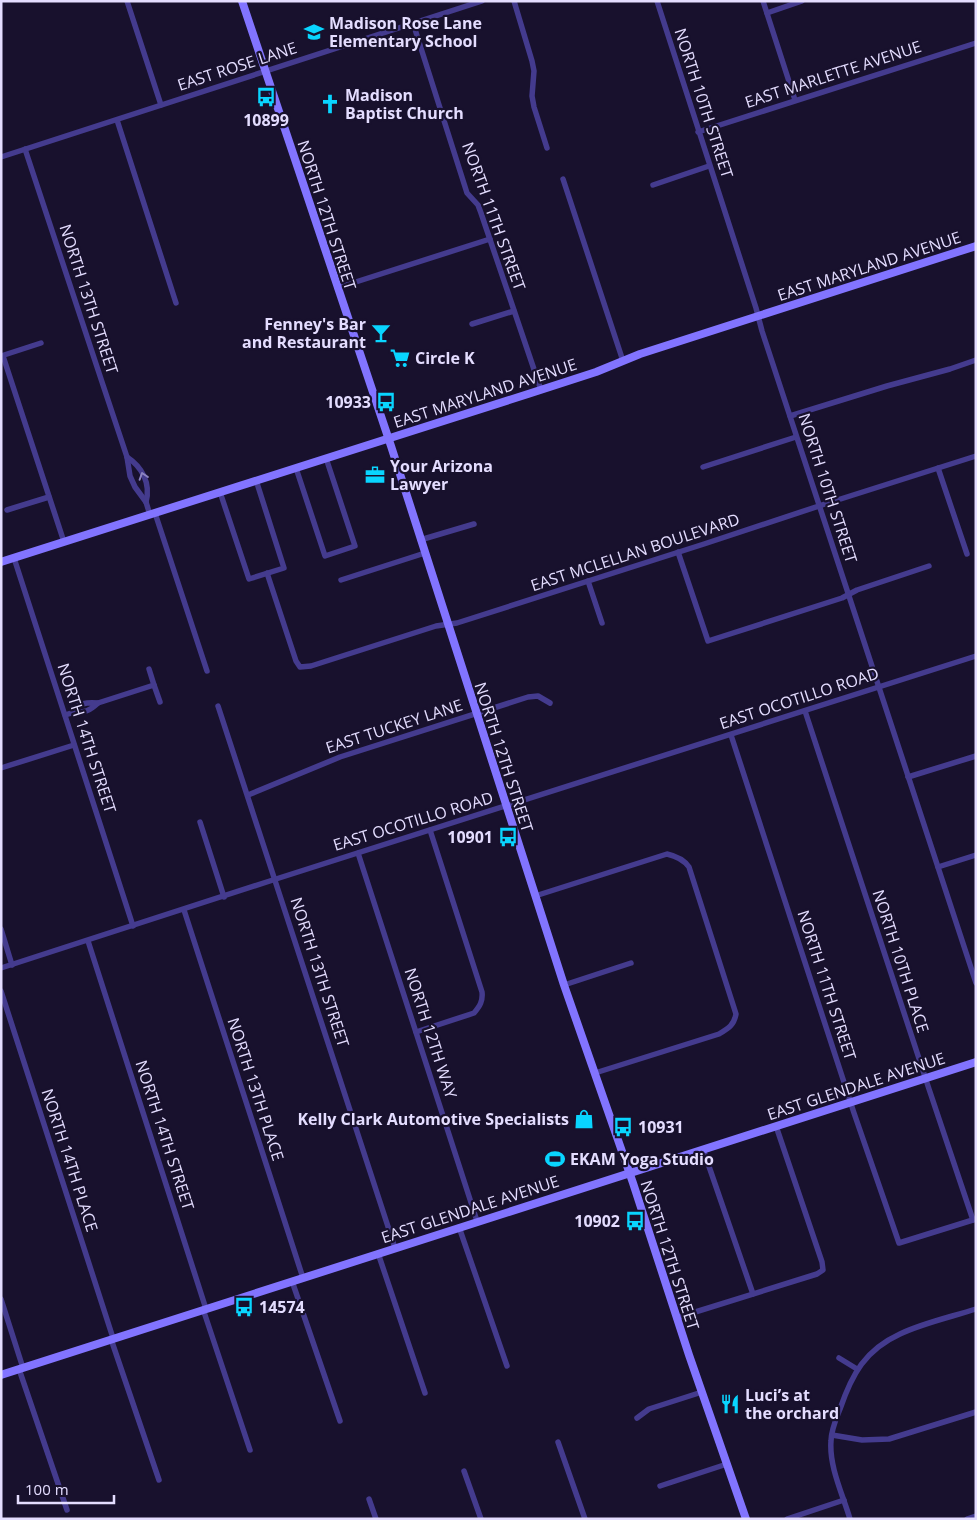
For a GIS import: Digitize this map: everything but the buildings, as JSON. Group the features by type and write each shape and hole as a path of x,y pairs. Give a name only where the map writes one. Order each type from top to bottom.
{"street":[{"path":"127,1 161,105"},
{"name":"NORTH 12TH STREET","path":"242,1 388,438 564,985 746,1519"},
{"name":"EAST ROSE LANE","path":"1,157 482,1"},
{"path":"514,1 532,61 534,82 532,96 547,148"},
{"name":"NORTH 10TH STREET","path":"657,1 796,437 976,983"},
{"path":"763,1 795,100"},
{"path":"767,13 802,1"},
{"name":"NORTH 11TH STREET","path":"413,24 468,193 478,205 541,390"},
{"name":"EAST MARLETTE AVENUE","path":"698,132 976,42"},
{"path":"117,120 176,303"},
{"name":"NORTH 13TH STREET","path":"25,150 126,457 130,476 135,488 146,502 152,514 207,671"},
{"path":"653,185 710,166"},
{"path":"563,178 623,361"},
{"path":"337,288 490,239"},
{"name":"EAST MARYLAND AVENUE","path":"1,562 541,390 623,361 976,246"},
{"path":"472,324 514,311"},
{"path":"41,343 2,356 64,542"},
{"path":"790,416 976,360"},
{"path":"703,467 796,437"},
{"name":"EAST MCLELLAN BOULEVARD","path":"267,574 296,661 300,667 311,666 439,625 457,623 976,456"},
{"name":"NORTH 13TH STREET","path":"126,457 142,470 148,492 146,502"},
{"path":"296,468 325,556 355,546 326,458"},
{"path":"938,468 967,554"},
{"path":"220,492 249,579 267,574 284,568 256,480"},
{"path":"8,510 49,497"},
{"path":"420,540 474,524"},
{"path":"678,552 708,641 842,598 929,566"},
{"path":"341,580 425,554"},
{"name":"NORTH 14TH STREET","path":"14,558 133,926"},
{"path":"588,581 602,623"},
{"name":"EAST OCOTILLO ROAD","path":"1,968 976,656"},
{"path":"149,669 160,702"},
{"path":"65,715 72,712 76,706 89,702 98,703 154,685"},
{"name":"EAST TUCKEY LANE","path":"248,796 340,757 528,697 538,696 550,703"},
{"path":"72,712 78,714 86,712 98,703"},
{"path":"83,704 86,712"},
{"name":"NORTH 13TH STREET","path":"218,706 395,1248"},
{"name":"NORTH 10TH PLACE","path":"805,711 925,1078 974,1220"},
{"name":"NORTH 11TH STREET","path":"731,734 899,1243 974,1220"},
{"path":"1,768 74,744"},
{"path":"908,777 976,756"},
{"path":"200,822 224,897"},
{"path":"416,1032 474,1013 480,1006 483,998 430,830"},
{"name":"NORTH 12TH WAY","path":"358,853 477,1221"},
{"path":"535,896 667,854 674,855 686,862 689,867 736,1014 735,1022 730,1028 719,1034 595,1073"},
{"path":"938,867 976,855"},
{"name":"NORTH 13TH PLACE","path":"184,910 303,1278"},
{"path":"1,930 12,964"},
{"name":"NORTH 14TH STREET","path":"88,941 250,1450"},
{"path":"968,958 976,956"},
{"path":"564,985 631,963"},
{"name":"NORTH 14TH PLACE","path":"1,991 159,1480"},
{"name":"EAST GLENDALE AVENUE","path":"1,1375 976,1062"},
{"path":"676,1318 817,1274 824,1270 776,1126"},
{"path":"703,1149 753,1294"},
{"path":"459,1227 507,1366"},
{"path":"378,1253 425,1393"},
{"path":"292,1281 340,1421"},
{"path":"1,1299 21,1368 67,1510"},
{"path":"850,1519 834,1468 830,1442 843,1399 857,1369 869,1354 901,1333 976,1309"},
{"path":"839,1358 857,1369"},
{"path":"637,1418 648,1409 702,1392"},
{"path":"832,1435 862,1440 889,1439 976,1412"},
{"path":"558,1442 585,1519"},
{"path":"660,1486 727,1464"},
{"path":"464,1471 481,1519"},
{"path":"370,1498 376,1519"},
{"path":"787,1519 844,1500"},
{"path":"967,1519 976,1516"}],"place":[{"name":"Madison Rose Lane Elementary School","path":"314,32"},
{"name":"10899","path":"266,97"},
{"name":"Madison Baptist Church","path":"330,104"},
{"name":"Fenney's Bar and Restaurant","path":"381,333"},
{"name":"Circle K","path":"400,358"},
{"name":"10933","path":"386,402"},
{"name":"Your Arizona Lawyer","path":"375,475"},
{"name":"10901","path":"508,837"},
{"name":"Kelly Clark Automotive Specialists","path":"584,1119"},
{"name":"10931","path":"623,1127"},
{"name":"EKAM Yoga Studio","path":"555,1159"},
{"name":"10902","path":"635,1221"},
{"name":"14574","path":"244,1307"},
{"name":"Luci’s at the orchard","path":"730,1404"}]}
